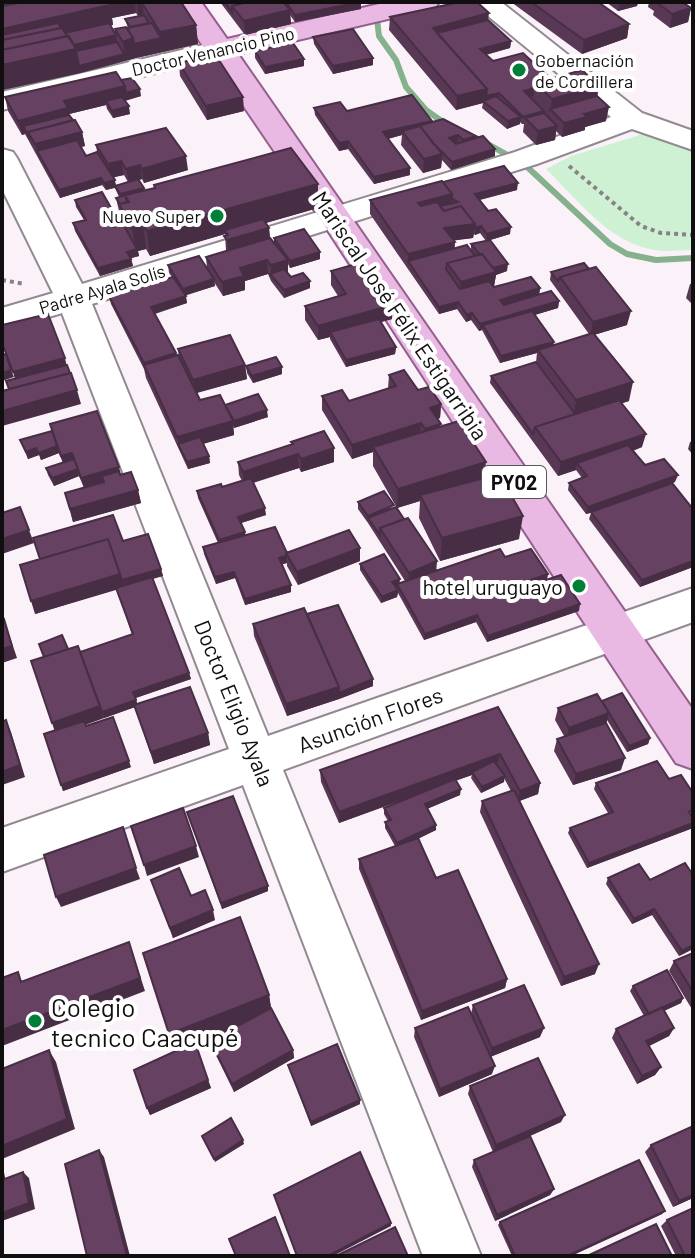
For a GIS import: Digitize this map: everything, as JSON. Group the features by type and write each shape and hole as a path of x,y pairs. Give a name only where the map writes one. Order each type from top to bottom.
{"main road":[{"name":"Mariscal José Félix Estigarribia","path":"187,2 335,215 693,749"},
{"name":"Doctor Venancio Pino","path":"220,49 425,2"}],"street":[{"path":"484,2 632,119 693,141"},
{"name":"Doctor Venancio Pino","path":"2,101 220,49"},
{"name":"Padre Ayala Solís","path":"2,320 514,160 632,119"},
{"name":"Doctor Eligio Ayala","path":"2,158 73,298 452,1256"},
{"name":"Asunción Flores","path":"2,850 693,605"}],"path":[{"path":"514,160 641,226 661,233 693,235"}],"green space":[{"path":"653,131 693,147 693,250 655,250 623,239 595,218 546,169 571,156"}],"building":[{"path":"23,2 108,2 110,5 2,29 2,6"},
{"path":"181,2 196,25 160,32 142,3"},
{"path":"225,2 248,2 232,6 232,12"},
{"path":"248,2 283,2 290,10 244,21 232,6"},
{"path":"286,2 361,2 295,15"},
{"path":"460,2 477,2 489,13 433,28 487,89 457,96 390,17"},
{"path":"531,2 598,2 629,24 584,40"},
{"path":"656,2 682,2 691,8 672,14"},
{"path":"144,15 149,23 130,27 125,19"},
{"path":"488,20 511,41 480,49 493,61 523,53 551,79 535,83 534,88 524,91 544,111 523,117 499,93 486,96 487,89 437,33"},
{"path":"58,23 61,28 2,40 2,35"},
{"path":"109,23 116,35 74,45 65,33"},
{"path":"152,23 161,38 134,44 127,28"},
{"path":"126,27 133,38 123,42 115,29"},
{"path":"62,28 67,36 2,50 2,40"},
{"path":"353,29 373,58 333,66 313,37"},
{"path":"69,36 76,49 2,65 2,50"},
{"path":"117,42 124,54 79,66 76,51"},
{"path":"293,43 304,59 265,67 255,51"},
{"path":"215,54 243,97 206,106 179,63"},
{"path":"582,70 599,86 552,99 535,83"},
{"path":"116,72 125,86 64,101 68,108 18,121 5,97"},
{"path":"132,78 140,89 126,93 121,80"},
{"path":"412,95 432,121 383,132 410,168 374,177 348,141 339,143 314,108 340,102 347,111"},
{"path":"496,96 521,117 508,121 483,101"},
{"path":"597,96 609,107 584,114 587,117 564,123 550,109"},
{"path":"122,97 129,106 112,111 106,101"},
{"path":"544,113 557,126 538,131 525,118"},
{"path":"69,115 73,120 28,132 30,139 23,126"},
{"path":"443,119 476,136 463,140 458,135 449,138 456,144 483,136 495,149 452,162 418,126"},
{"path":"75,120 82,132 35,144 28,132"},
{"path":"420,126 442,154 424,159 402,131"},
{"path":"166,128 186,156 142,169 140,165 126,169 121,161 108,164 96,145"},
{"path":"77,140 86,156 97,152 115,180 104,183 101,178 59,190 37,151"},
{"path":"291,148 318,184 147,231 143,225 132,228 119,204 129,202 125,195 155,188 154,185"},
{"path":"504,166 518,183 475,194 488,211 496,209 511,227 487,234 481,226 475,228 461,206 444,211 440,206 458,202 452,199 443,182"},
{"path":"138,179 144,188 120,194 115,186"},
{"path":"442,181 452,194 418,203 421,206 437,202 444,211 461,206 475,224 444,228 455,242 408,254 370,200"},
{"path":"102,192 118,220 110,222 113,227 123,224 137,249 127,252 131,259 98,268 73,223 86,220 75,200"},
{"path":"125,195 127,202 120,204 116,198"},
{"path":"263,219 269,228 227,240 224,236 228,235 225,230"},
{"path":"304,229 320,252 290,261 274,238"},
{"path":"270,238 288,260 271,265 267,260 240,268 244,276 222,282 206,257"},
{"path":"490,240 508,264 493,268 471,244"},
{"path":"467,245 475,256 447,263 446,269 460,289 489,281 494,287 531,277 540,288 500,300 504,305 551,291 559,301 480,324 472,313 467,315 458,302 439,307 408,261"},
{"path":"482,254 496,272 461,282 447,263"},
{"path":"199,256 214,279 183,289 168,265"},
{"path":"363,262 392,305 318,326 305,306 346,294 331,271"},
{"path":"584,263 589,269 560,277 558,281 551,272"},
{"path":"596,267 631,311 593,322 560,277"},
{"path":"284,269 291,277 303,273 310,281 284,290 270,274"},
{"path":"173,277 186,296 151,307 176,353 144,363 109,296"},
{"path":"532,311 554,342 501,356 483,325"},
{"path":"48,314 65,358 13,372 2,348 2,325"},
{"path":"379,319 396,347 346,360 330,332"},
{"path":"593,333 633,382 576,400 538,350"},
{"path":"230,335 245,365 193,380 178,349"},
{"path":"6,354 11,370 2,373 2,355"},
{"path":"178,355 200,400 220,395 233,421 177,437 144,365"},
{"path":"276,357 282,367 252,376 246,366"},
{"path":"536,362 575,414 535,427 533,434 491,376"},
{"path":"67,365 70,373 9,389 6,381"},
{"path":"404,370 418,390 429,387 441,404 430,408 441,424 425,429 421,423 352,445 322,396 342,390 349,401 396,386 389,375"},
{"path":"71,373 77,390 2,411 2,391"},
{"path":"258,394 267,410 234,421 225,405"},
{"path":"619,400 646,434 561,462 535,427"},
{"path":"97,411 119,467 81,478 72,453 61,456 50,424"},
{"path":"459,421 486,462 398,489 373,447"},
{"path":"52,431 57,446 39,453 36,448 26,452 20,440"},
{"path":"324,431 334,448 301,459 298,454 243,472 238,462 293,444 291,442"},
{"path":"200,437 209,456 187,462 178,444"},
{"path":"628,445 645,465 664,459 678,475 588,507 569,483 587,476 577,463"},
{"path":"74,459 78,469 52,478 46,468"},
{"path":"119,471 120,475 131,472 138,490 70,509 65,493 104,482 102,476"},
{"path":"499,474 523,516 442,538 420,495"},
{"path":"251,478 265,508 238,517 245,532 219,540 197,491"},
{"path":"672,483 693,509 693,561 642,580 591,512"},
{"path":"384,491 394,505 368,516 358,502"},
{"path":"20,507 29,530 2,539 2,513"},
{"path":"396,507 404,519 380,528 380,535 368,518"},
{"path":"113,515 123,541 148,534 161,569 122,580 108,539 40,559 33,538"},
{"path":"408,518 437,561 409,573 380,528"},
{"path":"275,527 287,553 279,558 291,585 245,599 234,572 215,577 203,547"},
{"path":"349,530 360,548 297,572 286,553"},
{"path":"108,539 120,574 31,601 20,565"},
{"path":"500,549 505,557 531,549 548,574 522,583 525,587 561,575 580,604 488,636 477,615 425,634 397,584"},
{"path":"384,554 400,579 392,582 398,590 382,597 360,564"},
{"path":"152,577 189,673 133,692 136,700 102,712 80,652 133,634 116,588"},
{"path":"338,605 373,679 339,693 307,614"},
{"path":"304,608 339,687 286,704 253,624"},
{"path":"2,620 12,646 2,649"},
{"path":"62,635 68,649 44,657 39,644"},
{"path":"78,646 100,706 52,723 31,661"},
{"path":"190,687 208,733 151,752 134,705"},
{"path":"622,693 650,738 629,746 602,701"},
{"path":"597,694 609,713 569,728 558,708"},
{"path":"498,707 540,783 520,791 500,754 339,812 320,770"},
{"path":"113,717 129,761 61,785 44,734 84,721 86,726"},
{"path":"6,720 20,765 2,772 2,722"},
{"path":"606,723 625,758 576,774 557,739"},
{"path":"494,761 505,776 482,787 472,772"},
{"path":"657,761 669,779 681,775 693,793 693,810 689,812 693,823 589,863 570,828 613,812 596,783"},
{"path":"455,779 461,789 425,804 436,825 397,843 385,822 391,820 384,808"},
{"path":"514,790 599,964 564,977 482,801"},
{"path":"233,796 268,886 221,903 187,812"},
{"path":"183,808 196,846 144,865 131,826"},
{"path":"123,827 136,868 56,897 44,855"},
{"path":"418,838 436,878 458,870 507,979 422,1011 359,859"},
{"path":"685,863 693,875 693,945 682,951 654,909 634,919 608,878 639,864 650,880"},
{"path":"179,868 191,896 205,890 213,910 170,928 151,880"},
{"path":"240,917 269,995 169,1034 143,953"},
{"name":"Colegio tecnico Caacupé","path":"129,942 140,978 2,1030 2,978 18,972 21,982"},
{"path":"693,953 693,992 674,961"},
{"path":"667,970 683,998 649,1014 633,986"},
{"path":"524,985 544,1028 492,1048 473,1005"},
{"path":"468,1007 495,1066 440,1089 415,1028"},
{"path":"662,1007 674,1028 646,1041 661,1067 642,1076 616,1029"},
{"path":"271,1008 293,1050 232,1084 210,1041"},
{"path":"195,1042 208,1080 147,1108 134,1070"},
{"path":"337,1044 360,1100 311,1122 288,1065"},
{"path":"49,1050 67,1119 2,1146 2,1069"},
{"path":"538,1058 565,1115 496,1145 470,1086"},
{"path":"231,1118 243,1140 214,1159 202,1136"},
{"path":"691,1127 693,1195 679,1201 651,1145"},
{"path":"530,1136 554,1189 497,1215 474,1160"},
{"path":"99,1150 127,1256 87,1256 65,1164"},
{"path":"360,1152 391,1223 328,1256 297,1256 274,1195"},
{"path":"639,1160 665,1211 567,1256 515,1256 500,1222"},
{"path":"23,1172 29,1203 2,1213 2,1180"},
{"path":"693,1208 693,1256 685,1256 667,1220"},
{"path":"275,1217 290,1256 236,1256 229,1239"},
{"path":"656,1224 672,1256 587,1256"},
{"path":"395,1227 408,1256 336,1256"}],"waterway":[{"path":"375,2 379,36 396,60 406,87 426,110 450,127"},
{"path":"482,141 524,164 610,244 627,254 656,260 693,258"}],"place":[{"name":"Gobernación de Cordillera","path":"519,70"},
{"name":"Nuevo Super","path":"217,216"},
{"name":"hotel uruguayo","path":"579,586"},
{"name":"Colegio tecnico Caacupé","path":"35,1021"}]}
